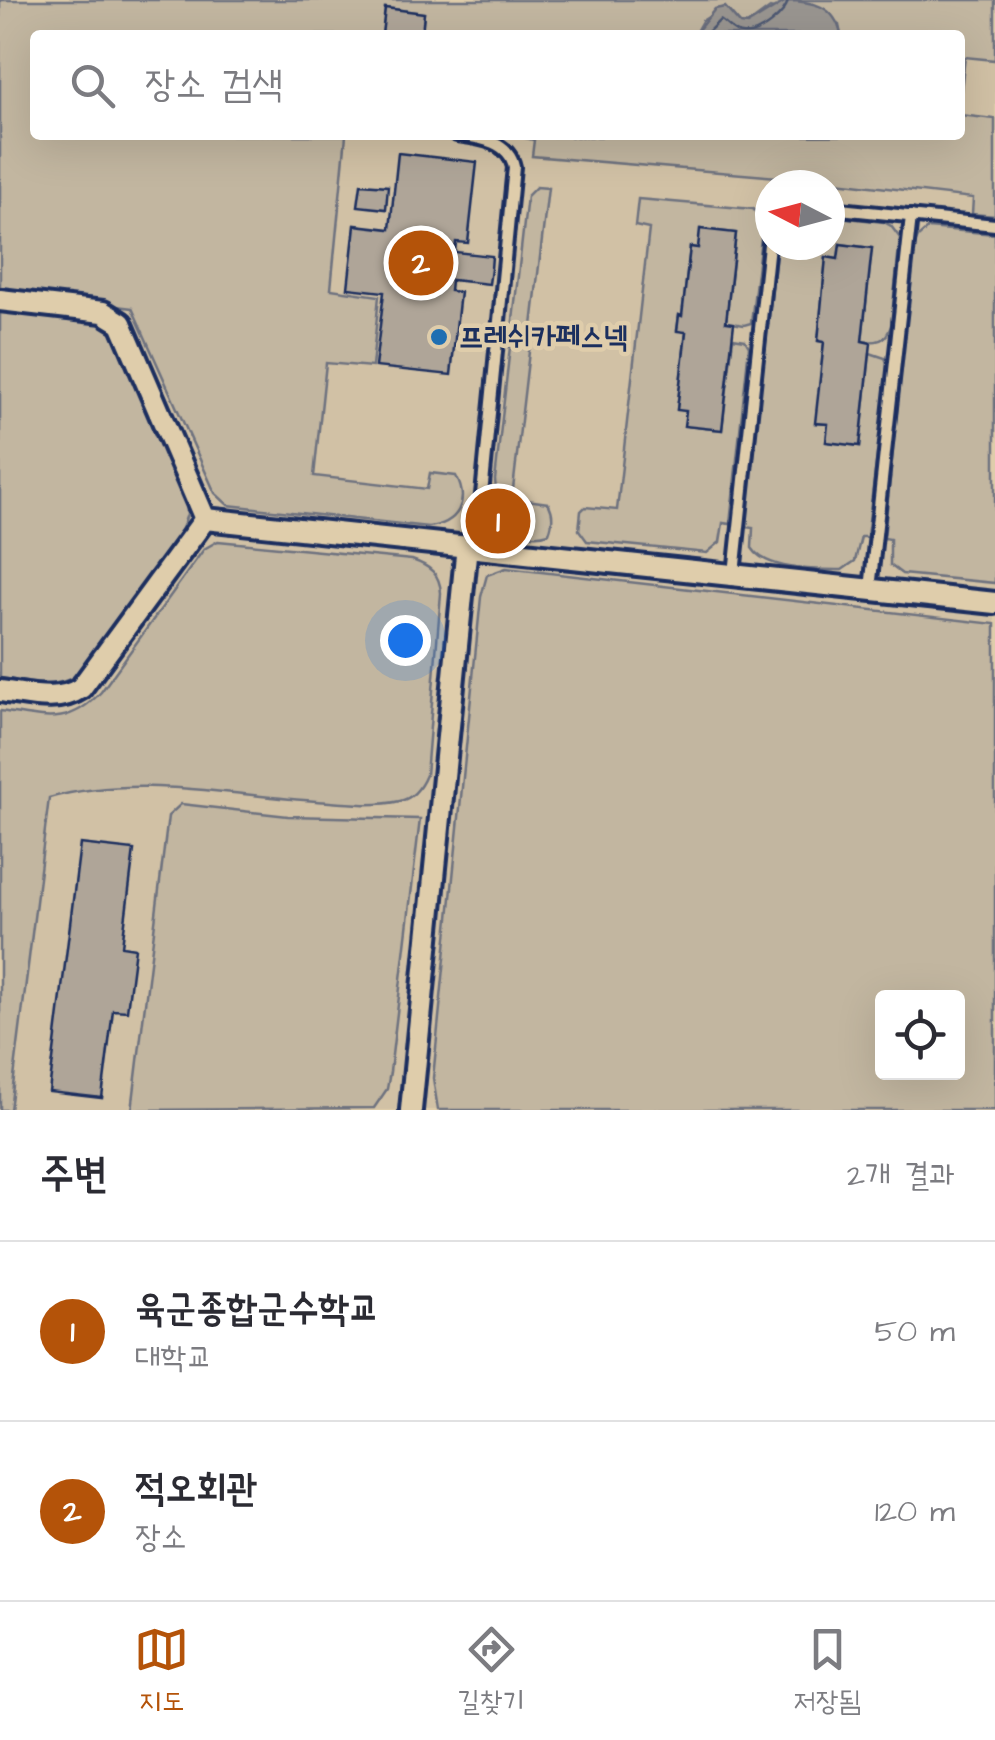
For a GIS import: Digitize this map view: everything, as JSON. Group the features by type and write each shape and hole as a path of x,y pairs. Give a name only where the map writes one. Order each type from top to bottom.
{"street":[{"path":"0,300 102,312 121,322 206,519"},
{"path":"206,519 995,603"},
{"path":"0,690 55,698 81,688 206,519"},
{"path":"408,1107 472,545"}],"lane":[{"path":"472,545 514,167 501,146 477,140"},
{"path":"845,210 995,224"},
{"path":"870,590 910,216"},
{"path":"734,574 767,260"}],"shaded area":[{"path":"0,0 995,0 995,60 965,57 965,30 840,30 839,25 770,8 747,25 740,24 725,7 702,21 697,30 430,30 422,29 424,13 386,8 383,30 30,30 30,140 346,140 331,289 379,296 372,367 326,363 314,476 427,489 430,473 456,476 461,503 454,516 438,525 228,505 215,493 132,308 0,292"},
{"path":"359,0 995,0 995,1110 10,1110 58,719 0,711 0,292 326,331 345,140 965,140 965,30 356,30"},
{"path":"965,116 995,119 995,216 972,214 973,198 845,183 845,170 755,170 755,175 532,156 534,140 965,140"},
{"path":"536,187 548,188 512,498 548,503 552,518 549,533 537,535 526,534 510,522 495,480 527,196"},
{"path":"638,199 755,211 755,260 758,260 751,323 726,322 736,233 701,229 698,248 690,248 677,330 686,332 677,409 686,411 685,426 722,430 733,338 745,340 749,347 730,524 723,523 720,542 707,553 587,541 579,530 585,507 617,510 649,229 635,226"},
{"path":"845,218 884,222 900,238 891,326 884,338 862,341 872,248 845,245"},
{"path":"928,228 995,234 995,583 902,574 890,565 890,539 884,538 914,246"},
{"path":"775,260 826,260 818,341 824,342 816,423 828,424 826,442 860,446 870,353 885,358 888,365 867,537 861,537 855,561 842,570 793,568 759,556 752,548 753,528 745,527"},
{"path":"0,307 97,316 113,324 186,501 187,514 181,532 76,675 59,683 0,678"},
{"path":"218,541 412,560 433,572 441,593 426,775 409,797 380,804 148,787 82,791 49,798 10,1110 0,1110 0,711 54,717 89,703 101,692 204,549"},
{"path":"506,568 995,624 995,1110 438,1110 433,1078 481,597 487,575"},
{"path":"181,804 288,816 420,819 390,1072 387,1089 374,1108 132,1110 168,816"}],"water":[{"path":"786,1 805,2 828,11 840,30 698,30 715,9 725,7 740,24 747,25"}],"building":[{"path":"385,8 424,13 422,30 383,30"},
{"path":"398,153 477,162 468,243 456,242 455,252 492,256 491,269 489,284 451,280 450,291 460,292 451,375 375,367 384,292 348,288 355,225 390,229"},
{"path":"361,184 388,186 386,209 358,206"},
{"path":"700,229 736,233 726,322 734,323 722,430 684,426 686,411 677,410 686,332 677,331 679,315 682,316 690,247 698,248"},
{"path":"845,245 872,248 862,341 871,343 860,446 826,442 828,424 815,423 824,342 818,341 826,260 845,260"},
{"path":"80,844 134,850 122,946 135,948 127,1011 113,1010 102,1098 49,1092"}],"place":[{"name":"적오회관","path":"421,263"},
{"name":"프레쉬카페스넥","path":"439,337"},
{"name":"육군종합군수학교","path":"498,521"}]}
